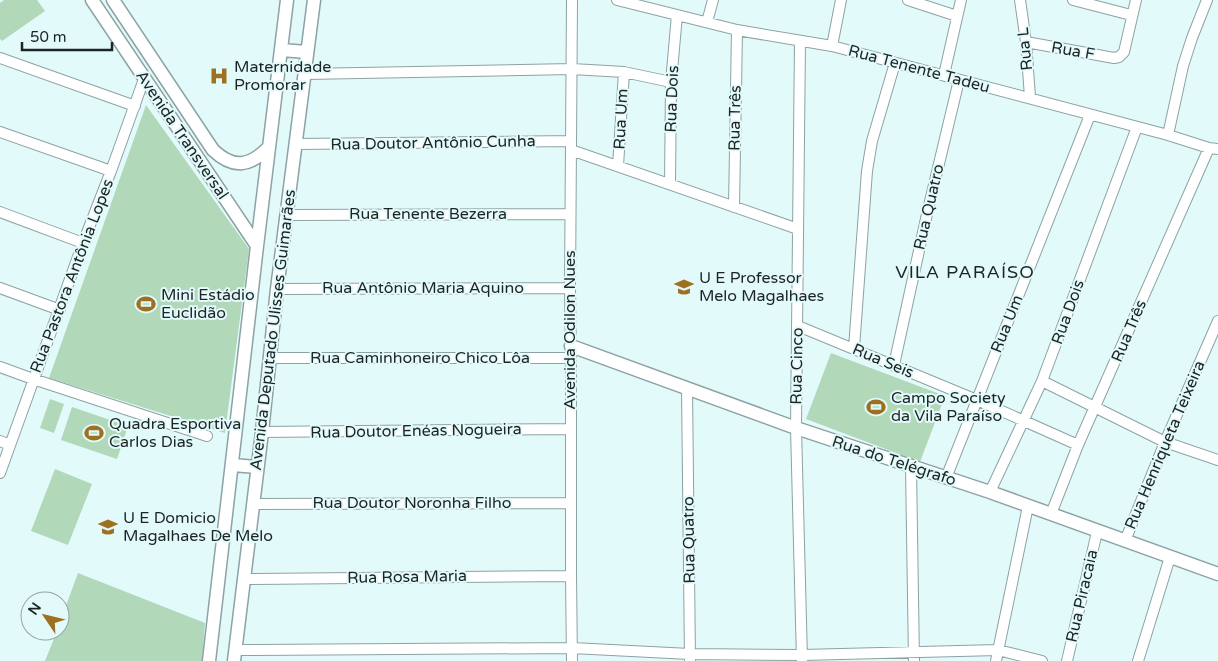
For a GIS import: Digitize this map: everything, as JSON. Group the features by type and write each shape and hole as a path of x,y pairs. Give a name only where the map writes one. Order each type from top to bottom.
{"street":[{"name":"Avenida Transversal","path":"92,0 256,246"},
{"name":"Avenida Transversal","path":"113,0 213,150 231,163 238,164 259,158 268,148"},
{"name":"Avenida Deputado Ulisses Guimarães","path":"209,661 233,465 256,246 287,0"},
{"name":"Avenida Deputado Ulisses Guimarães","path":"235,656 277,289 314,0"},
{"name":"Avenida Odilon Nues","path":"572,0 570,214 572,661"},
{"name":"Rua Tenente Tadeu","path":"617,0 737,30 832,46 1030,97 1213,148"},
{"path":"707,22 713,0"},
{"path":"832,46 841,0"},
{"path":"908,0 957,16"},
{"path":"944,75 961,0"},
{"name":"Rua L","path":"1020,0 1026,42 1030,97"},
{"path":"1074,0 1131,15 1136,0"},
{"path":"1168,135 1183,66 1207,0"},
{"name":"Rua Dois","path":"670,184 671,82 676,15"},
{"name":"Rua F","path":"1026,42 1114,58 1120,57 1124,52 1131,15"},
{"name":"Rua Três","path":"734,207 737,30"},
{"name":"Rua Cinco","path":"800,41 796,428 802,658"},
{"path":"282,50 307,52"},
{"path":"0,58 135,106"},
{"path":"854,348 867,170 878,117 895,63"},
{"path":"305,74 572,69 624,72 671,82"},
{"name":"Rua Um","path":"618,166 624,72"},
{"name":"Rua Pastora Antônia Lopes","path":"0,473 5,443 60,310 144,78"},
{"name":"Rua Quatro","path":"894,365 959,80"},
{"name":"Rua Um","path":"946,478 1090,115"},
{"name":"Rua Dois","path":"990,492 1042,381 1137,127"},
{"path":"0,132 111,171"},
{"name":"Rua Doutor Antônio Cunha","path":"296,144 571,146"},
{"path":"571,146 618,166 798,229"},
{"name":"Rua Três","path":"1051,514 1078,445 1213,148"},
{"path":"0,212 83,243"},
{"name":"Rua Tenente Bezerra","path":"286,215 570,214"},
{"path":"0,288 60,310"},
{"name":"Rua Antônio Maria Aquino","path":"277,289 570,288"},
{"name":"Rua Henriqueta Teixeira","path":"1125,541 1164,442 1218,321"},
{"name":"Rua Seis","path":"798,326 977,400 1078,445"},
{"name":"Rua Caminhoneiro Chico Lôa","path":"269,358 571,352"},
{"name":"Rua do Telégrafo","path":"571,352 687,388 796,428 990,492 1218,574"},
{"path":"0,367 207,436"},
{"path":"1042,381 1164,442 1218,460"},
{"name":"Rua Quatro","path":"687,388 690,658"},
{"name":"Rua Doutor Enéas Nogueira","path":"262,432 571,429"},
{"path":"233,465 256,467"},
{"path":"911,467 914,656"},
{"name":"Rua Doutor Noronha Filho","path":"253,504 571,503"},
{"path":"997,656 1028,506"},
{"name":"Rua Piracaia","path":"1067,661 1097,532"},
{"path":"1138,661 1170,557"},
{"name":"Rua Rosa Maria","path":"244,579 571,576"},
{"path":"235,656 572,648 690,658 997,656 1042,661"}],"green space":[{"path":"4,0 37,0 45,11 2,41 0,39 0,3"},
{"path":"146,105 249,249 225,433 49,378"},
{"name":"Campo Society da Vila Paraíso","path":"831,353 945,396 920,462 806,419"},
{"path":"50,399 64,404 54,433 40,428"},
{"name":"Quadra Esportiva Carlos Dias","path":"72,407 128,426 117,459 61,440"},
{"path":"55,469 92,484 68,545 31,531"},
{"path":"78,573 205,623 202,661 45,661 53,641 70,641 70,595"}],"place":[{"name":"Maternidade Promorar","path":"219,76"},
{"name":"U E Professor Melo Magalhaes","path":"684,287"},
{"name":"Mini Estádio Euclidão","path":"146,304"},
{"name":"Campo Society da Vila Paraíso","path":"876,407"},
{"name":"Quadra Esportiva Carlos Dias","path":"94,433"},
{"name":"U E Domicio Magalhaes De Melo","path":"108,527"}],"district":[{"name":"VILA PARAÍSO","path":"965,272"}]}
